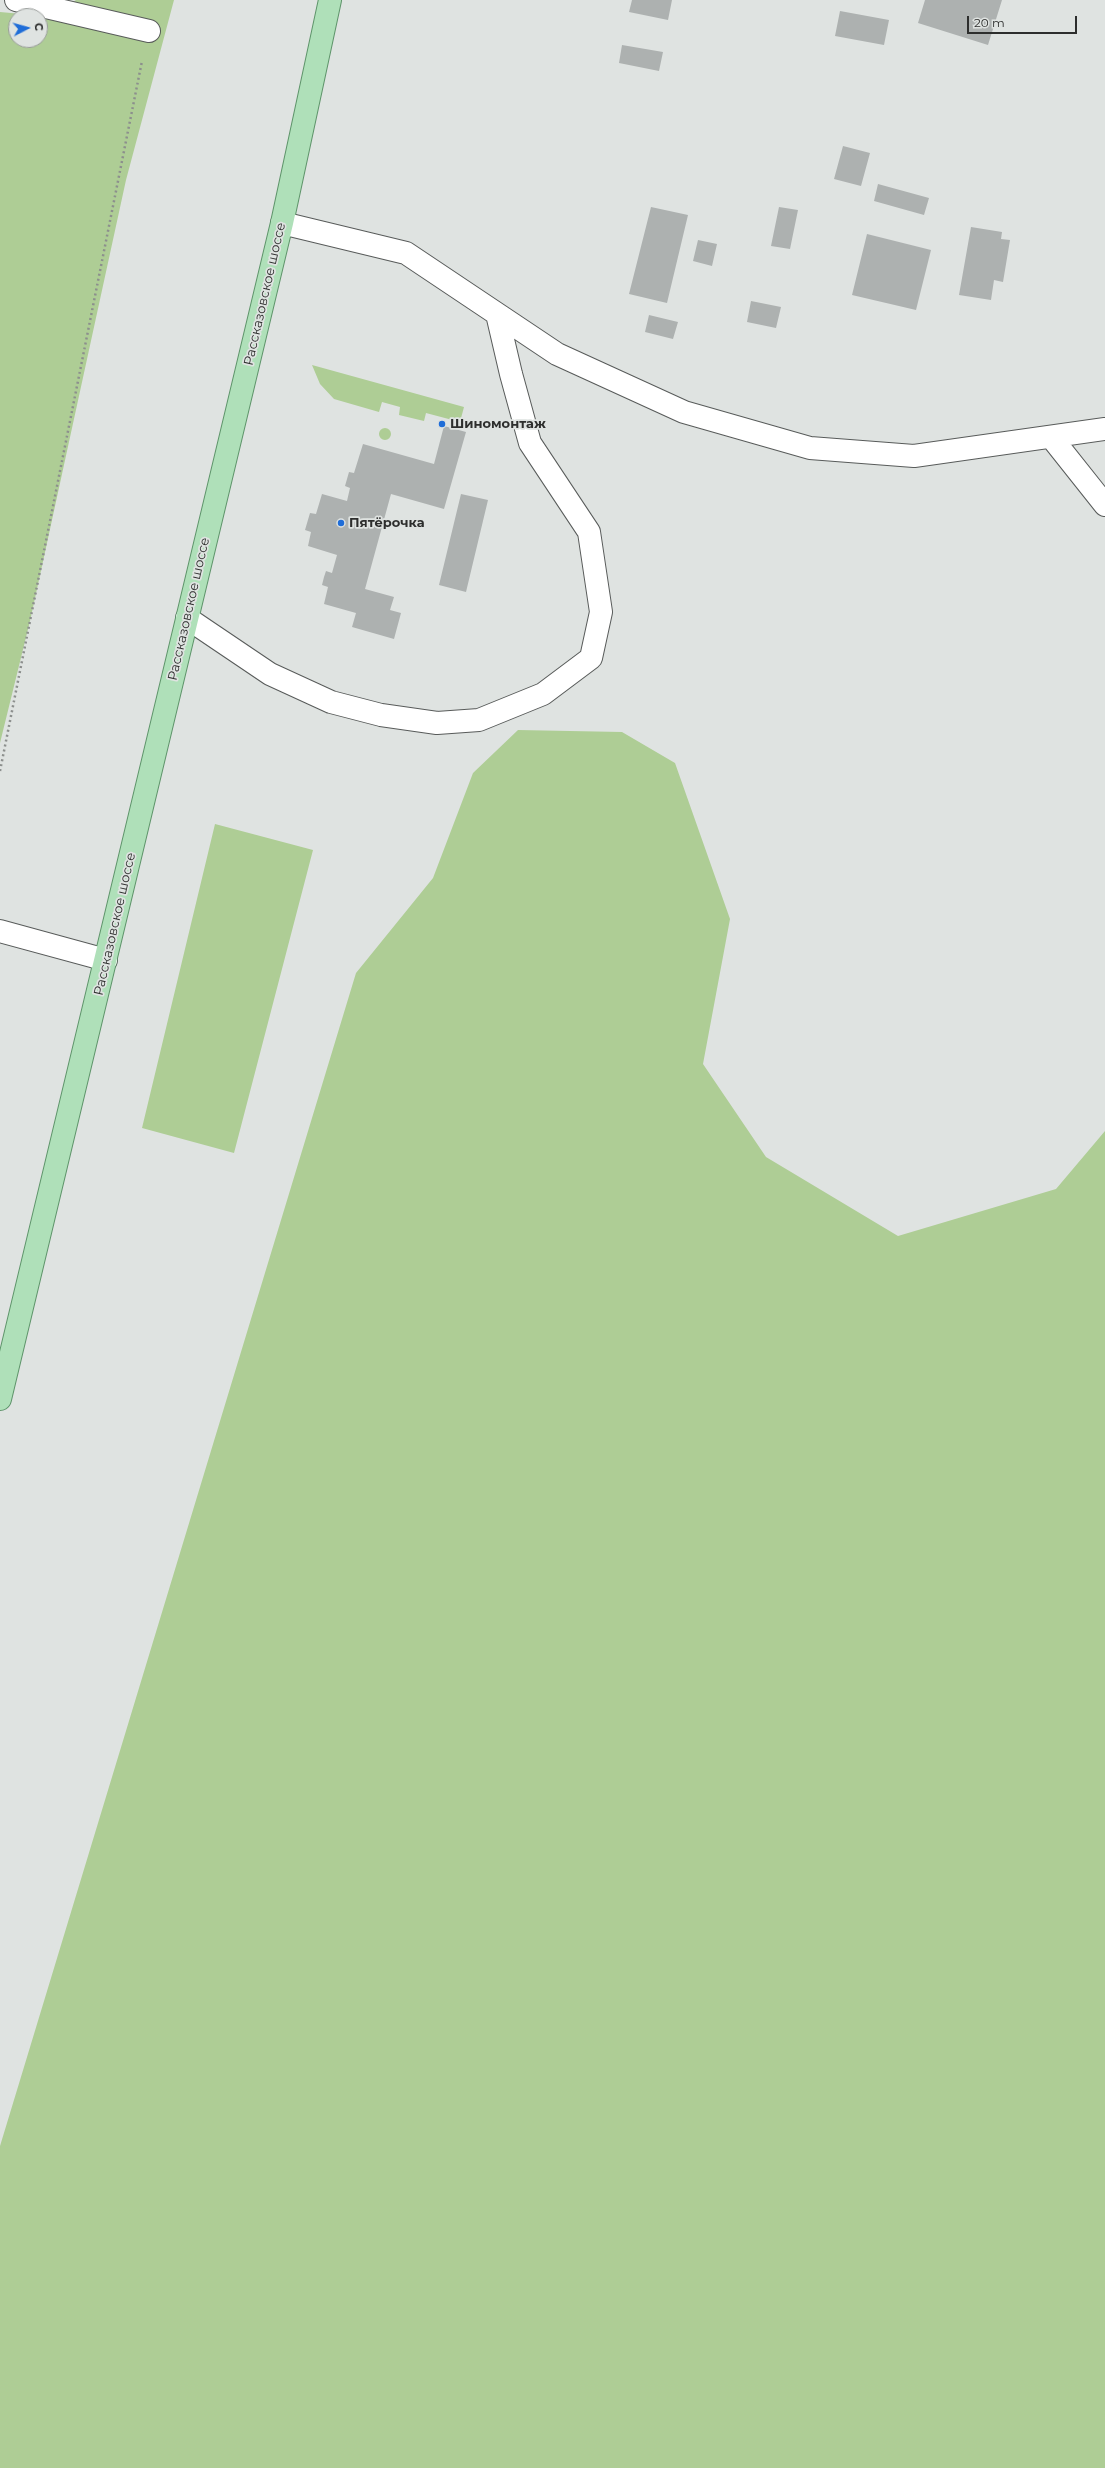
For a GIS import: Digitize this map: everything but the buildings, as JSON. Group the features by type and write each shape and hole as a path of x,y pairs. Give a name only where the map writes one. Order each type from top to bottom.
{"main road":[{"name":"Рассказовское шоссе","path":"0,1399 45,1217 282,223 330,0"}],"street":[{"path":"16,0 148,32"},
{"path":"282,223 406,253 557,354 684,412 810,448 914,456 1105,429"},
{"path":"187,618 270,674 331,702 381,715 437,723 479,720 543,694 591,658 601,612 589,532 530,443 511,374 498,314"},
{"path":"1051,437 1105,505"},
{"path":"0,931 106,960"}],"path":[{"path":"0,771 148,32"}],"green space":[{"path":"76,0 174,0 126,180 30,621 0,743 0,12 8,13 8,48 48,48 48,11 65,7"},
{"path":"312,365 464,407 460,422 426,413 424,421 399,415 400,407 382,402 379,412 334,399 320,384"},
{"path":"387,428 390,429 390,439 383,440 380,439 379,432 380,429"},
{"path":"518,730 622,732 675,763 730,919 703,1064 766,1157 898,1236 1056,1189 1105,1131 1105,2468 0,2468 0,2146 356,973 433,878 473,773"},
{"path":"215,824 313,850 234,1153 142,1128"}],"place":[{"name":"Шиномонтаж","path":"442,424"},
{"name":"Пятёрочка","path":"341,523"}]}
